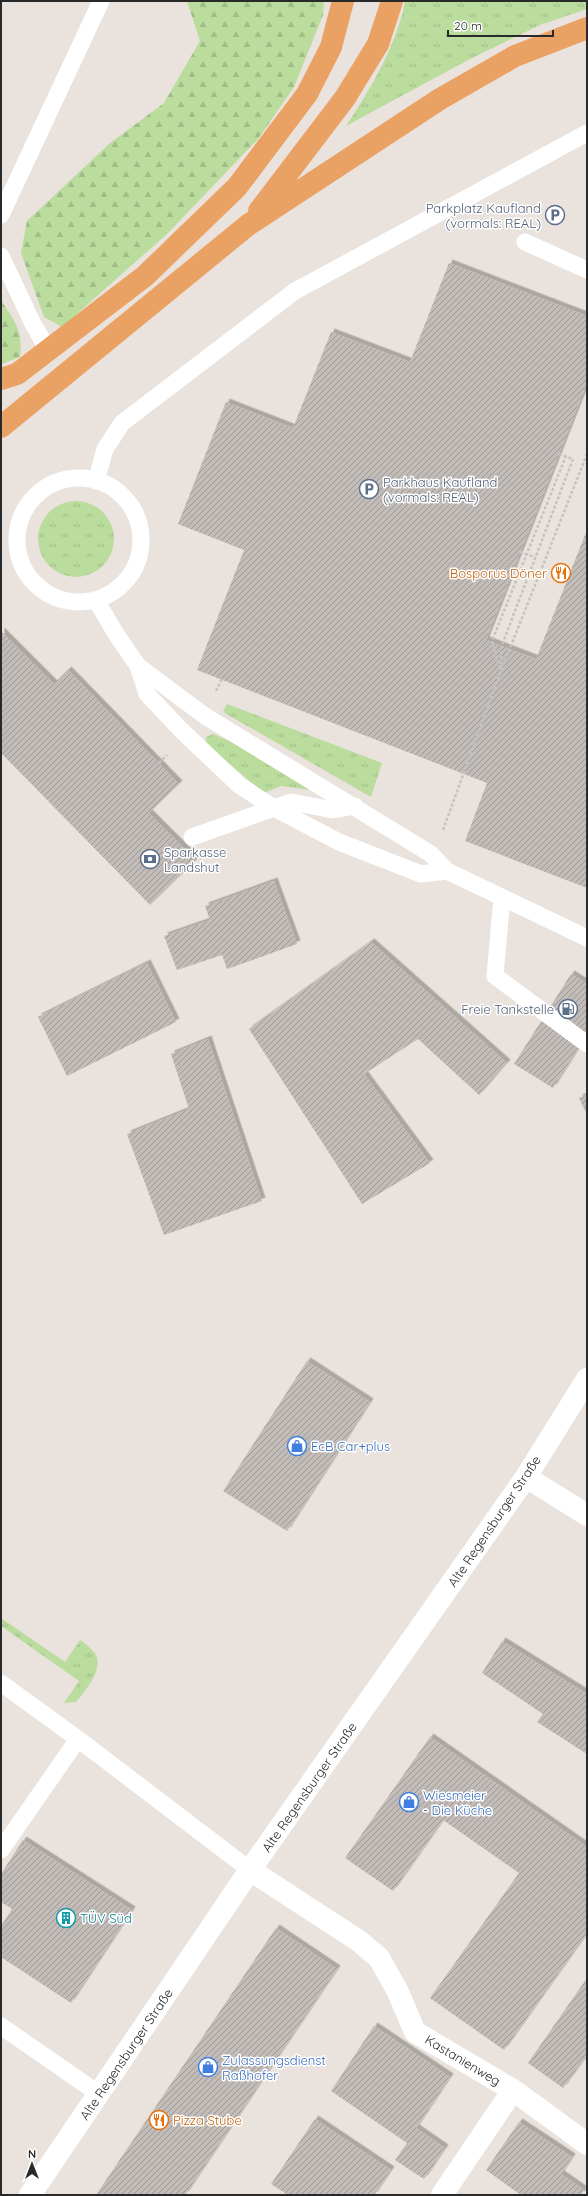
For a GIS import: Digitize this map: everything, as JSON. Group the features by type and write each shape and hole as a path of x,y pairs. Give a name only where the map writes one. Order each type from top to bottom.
{"highway":[{"path":"1,379 17,374 145,276 237,187 307,94 331,47 343,1"},
{"path":"248,225 345,98 378,44 392,1"},
{"path":"1,427 248,225 406,119 440,99 514,56 587,28"}],"street":[{"name":"Alte Regensburger Straße","path":"30,2195 250,1870 526,1476 587,1378"},
{"path":"526,1476 587,1515"},
{"name":"Kastanienweg","path":"250,1870 359,1941 380,1958 398,1992 415,2032 513,2090 587,2144"},
{"path":"442,2195 513,2090"}],"lane":[{"path":"1,215 101,1"},
{"path":"96,480 105,449 122,423 295,291 587,133"},
{"path":"525,242 587,270"},
{"path":"1,256 33,324 48,350"},
{"path":"77,478 96,480 115,489 130,504 139,523 141,544 134,569 124,583 111,593 96,600 71,601 59,599 42,590 28,576 20,559 17,540 20,522 28,504 42,491 58,482 77,478"},
{"path":"96,600 116,634 138,666 147,694 239,785 274,808 340,842 421,874 447,871"},
{"path":"138,666 205,716 355,806 431,854 447,871 587,938"},
{"path":"192,837 291,802 332,810 355,806"},
{"path":"502,897 496,976 587,1044"},
{"path":"1,1683 78,1739 250,1870"},
{"path":"1,1850 78,1739"},
{"path":"1,2026 98,2094"}],"path":[{"path":"501,671 502,645 573,459 559,454"},
{"path":"431,854 444,828 501,671 587,454"},
{"path":"501,671 492,641 566,456"},
{"path":"520,552 535,557"}],"green space":[{"path":"187,1 324,1 323,15 294,87 258,139 167,234 62,327 44,317 21,253 27,221 109,144 164,103 200,41"},
{"path":"405,1 584,1 587,3 587,9 540,25 468,60 346,126 373,82 390,50"},
{"path":"1,300 17,327 21,348 20,357 1,364"},
{"path":"76,501 90,504 103,512 111,525 114,539 111,553 103,566 90,574 76,577 62,574 49,566 41,553 38,539 41,525 49,512 62,504"},
{"path":"227,704 382,763 371,797 223,712"},
{"path":"213,734 232,742 311,790 281,786 264,793 206,744 206,737"},
{"path":"1,1618 65,1662 80,1640 93,1651 98,1661 95,1674 88,1687 76,1702 64,1703 79,1681 1,1626"}],"building":[{"name":"Parkhaus Kaufland (vormals: REAL)","path":"449,263 587,316 587,383 486,640 536,659 587,530 587,888 465,841 487,783 197,670 244,550 178,524 226,402 293,428 331,332 410,362"},
{"path":"1,631 54,684 68,670 179,784 149,813 196,860 150,905 1,753"},
{"path":"274,881 297,944 227,969 222,955 177,970 164,936 210,920 205,906"},
{"path":"371,942 507,1063 479,1095 418,1039 364,1074 430,1163 362,1204 249,1029"},
{"path":"147,963 176,1022 67,1076 38,1017"},
{"name":"Freie Tankstelle","path":"571,974 587,984 587,1034 553,1088 514,1064"},
{"path":"208,1039 262,1201 164,1235 127,1134 189,1109 171,1054"},
{"path":"587,1095 587,1115 579,1098"},
{"name":"EcB Car+plus","path":"307,1361 370,1402 287,1531 223,1491"},
{"path":"502,1641 587,1694 587,1754 537,1722 543,1714 482,1673"},
{"path":"430,1737 587,1847 587,1933 504,2050 430,1998 519,1873 443,1820 393,1891 345,1858"},
{"name":"TÜV Süd","path":"23,1840 132,1910 71,2003 1,1957 1,1926 12,1909 1,1902 1,1874"},
{"path":"276,1928 337,1969 185,2195 96,2195"},
{"path":"587,1978 587,2061 584,2059 563,2088 528,2063"},
{"path":"374,2026 450,2077 416,2128 445,2148 424,2179 395,2160 407,2143 331,2091"},
{"path":"315,2119 391,2170 374,2195 288,2195 271,2184"},
{"path":"519,2122 572,2157 561,2174 584,2190 581,2195 521,2195 486,2170"}],"place":[{"name":"Parkplatz Kaufland (vormals: REAL)","path":"555,215"},
{"name":"Parkhaus Kaufland (vormals: REAL)","path":"369,489"},
{"name":"Bosporus Döner","path":"561,573"},
{"name":"Sparkasse Landshut","path":"150,859"},
{"name":"Freie Tankstelle","path":"568,1009"},
{"name":"EcB Car+plus","path":"297,1446"},
{"name":"Wiesmeier - Die Küche","path":"409,1802"},
{"name":"TÜV Süd","path":"66,1918"},
{"name":"Zulassungsdienst Raßhofer","path":"208,2067"},
{"name":"Pizza Stube","path":"159,2120"}]}
